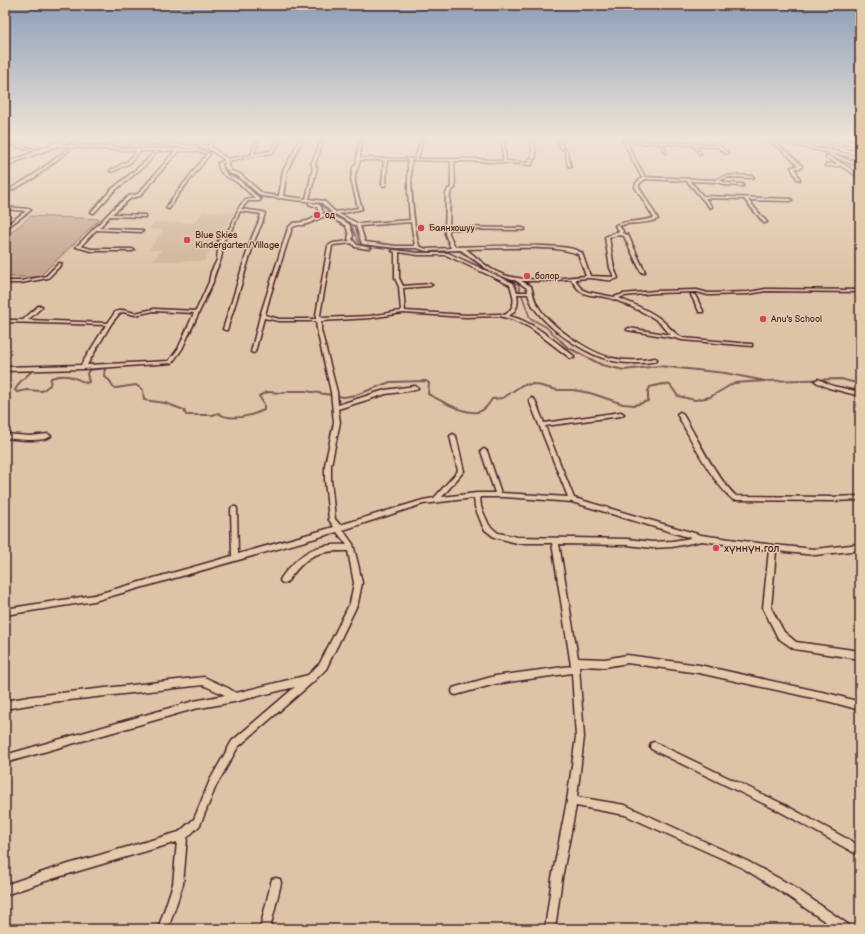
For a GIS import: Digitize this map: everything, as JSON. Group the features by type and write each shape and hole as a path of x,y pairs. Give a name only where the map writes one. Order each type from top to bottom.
{"street":[{"path":"5,193 23,183"},
{"path":"93,212 112,191 122,183"},
{"path":"132,250 91,250 78,247 109,215 130,197 139,195 150,183"},
{"path":"168,208 176,194 186,183"},
{"path":"240,183 259,200"},
{"path":"247,183 262,196 308,199 323,202 332,214 348,225 351,235 350,239 356,246 418,254 447,254 455,256 492,276 512,284 519,293 517,303 513,311 506,316"},
{"path":"281,197 283,183"},
{"path":"308,199 312,183"},
{"path":"253,352 262,316 290,228 294,224 307,223 319,216 360,209 354,183"},
{"path":"409,183 412,221 417,247"},
{"path":"453,183 453,188 449,190 448,194 447,234 454,250"},
{"path":"618,233 621,232 616,226 619,224 652,221 656,219 637,187 639,183"},
{"path":"690,183 710,207"},
{"path":"722,183 742,185"},
{"path":"702,197 790,200"},
{"path":"745,198 764,222"},
{"path":"5,369 83,367 170,362 180,349 211,282 211,275 219,264 221,250 219,244 234,224 239,210 248,200 315,204 319,206 321,212 319,216"},
{"path":"5,208 28,210 5,228"},
{"path":"225,329 237,295 254,235 263,213 257,211 239,210"},
{"path":"332,214 358,225 412,221"},
{"path":"109,215 144,216"},
{"path":"358,225 362,241 366,244 396,247 417,247 426,250 526,247 566,248 577,251 584,260 588,277"},
{"path":"447,228 523,229"},
{"path":"95,229 141,231"},
{"path":"513,279 537,280 588,277 616,278 612,268 607,237 618,233 626,235 644,272"},
{"path":"5,890 55,873 182,836 197,822 213,783 235,744 323,666 354,603 358,583 350,544 337,529 332,520 328,465 337,422 335,397 318,320 330,246 333,244 352,242"},
{"path":"463,249 492,271 529,287"},
{"path":"397,251 397,278 401,287 403,312"},
{"path":"5,282 21,282 47,277 60,264"},
{"path":"573,279 580,291 592,295 615,298 660,320 675,337"},
{"path":"529,287 537,280"},
{"path":"401,287 430,285"},
{"path":"529,287 534,306 552,327 600,356 625,362 655,360"},
{"path":"673,292 693,295 749,293 766,290 860,290"},
{"path":"615,298 630,294 673,292 697,291 708,294"},
{"path":"519,293 530,293"},
{"path":"693,295 701,311"},
{"path":"24,322 40,307"},
{"path":"83,367 117,313 123,311 135,314 154,310 197,312"},
{"path":"262,316 279,320 318,320 370,317 403,312 466,316 500,315 516,318 533,326 572,357"},
{"path":"5,321 109,324"},
{"path":"630,328 682,339 750,345"},
{"path":"818,381 830,387 860,394"},
{"path":"335,408 385,392 414,388"},
{"path":"532,400 572,500"},
{"path":"542,425 621,414"},
{"path":"680,414 730,494 735,498 860,498"},
{"path":"5,436 30,438 48,436"},
{"path":"436,500 461,471 453,436"},
{"path":"484,451 499,495"},
{"path":"477,495 478,507 486,526 496,535 517,540 592,543 628,542 652,545 672,544 701,538"},
{"path":"5,612 94,598 337,529 423,502 477,495 572,500 701,538 773,548 815,552 860,547"},
{"path":"234,510 235,557"},
{"path":"550,929 572,801 580,736 575,665 555,541"},
{"path":"284,580 296,563 309,552 331,547 351,548"},
{"path":"773,548 767,608 781,635 794,645 860,655"},
{"path":"456,691 495,680 575,665 605,663 627,659 698,669 831,698 860,706"},
{"path":"5,759 194,705 234,698 310,679"},
{"path":"5,705 49,698 204,681 215,688 231,692 234,698"},
{"path":"654,746 782,808 860,851"},
{"path":"572,801 625,810 730,858 787,889 845,929"},
{"path":"163,929 178,884 182,836"},
{"path":"265,929 276,883"}],"shaded area":[{"name":"Blue Skies Kindergarten/Village","path":"203,211 235,212 204,261 153,261 162,250 149,250 163,230 148,229 154,222 194,223"},
{"path":"31,216 100,219 39,277 5,277 5,237"}],"waterway":[{"path":"244,183 260,198 282,198"},
{"path":"319,203 329,213 351,224 353,228"},
{"path":"352,227 360,245 418,252 459,251 491,273"},
{"path":"499,277 518,284 530,318 546,327 562,342"},
{"path":"562,342 567,347 602,365 624,370 659,366 725,373 765,381"},
{"path":"22,370 32,371 20,382 15,390 17,392 27,390 42,391 50,385 51,378 61,376 73,377 86,383 89,382 87,374 89,370 105,368 104,376 110,381 113,387 116,388 136,385 143,390 144,400 165,403 184,410 186,415 213,415 218,413 223,416 234,418 247,416 264,410 264,404 259,396 267,392 283,393 289,391 306,391 344,397 356,395 390,382 426,381 429,383 428,394 464,411 479,412 484,409 492,399 503,398 522,385 533,384 557,390 573,390 590,393 623,404 635,405 648,401 648,391 650,387 663,384 670,385 678,396 695,400 710,397 734,383 765,381"},
{"path":"765,381 841,379 860,384"}],"place":[{"name":"од","path":"317,215"},
{"name":"Баянхошуу","path":"421,228"},
{"name":"Blue Skies Kindergarten/Village","path":"187,240"},
{"name":"болор","path":"527,276"},
{"name":"Anu's School","path":"763,319"},
{"name":"хүннүн гол","path":"716,548"}]}
